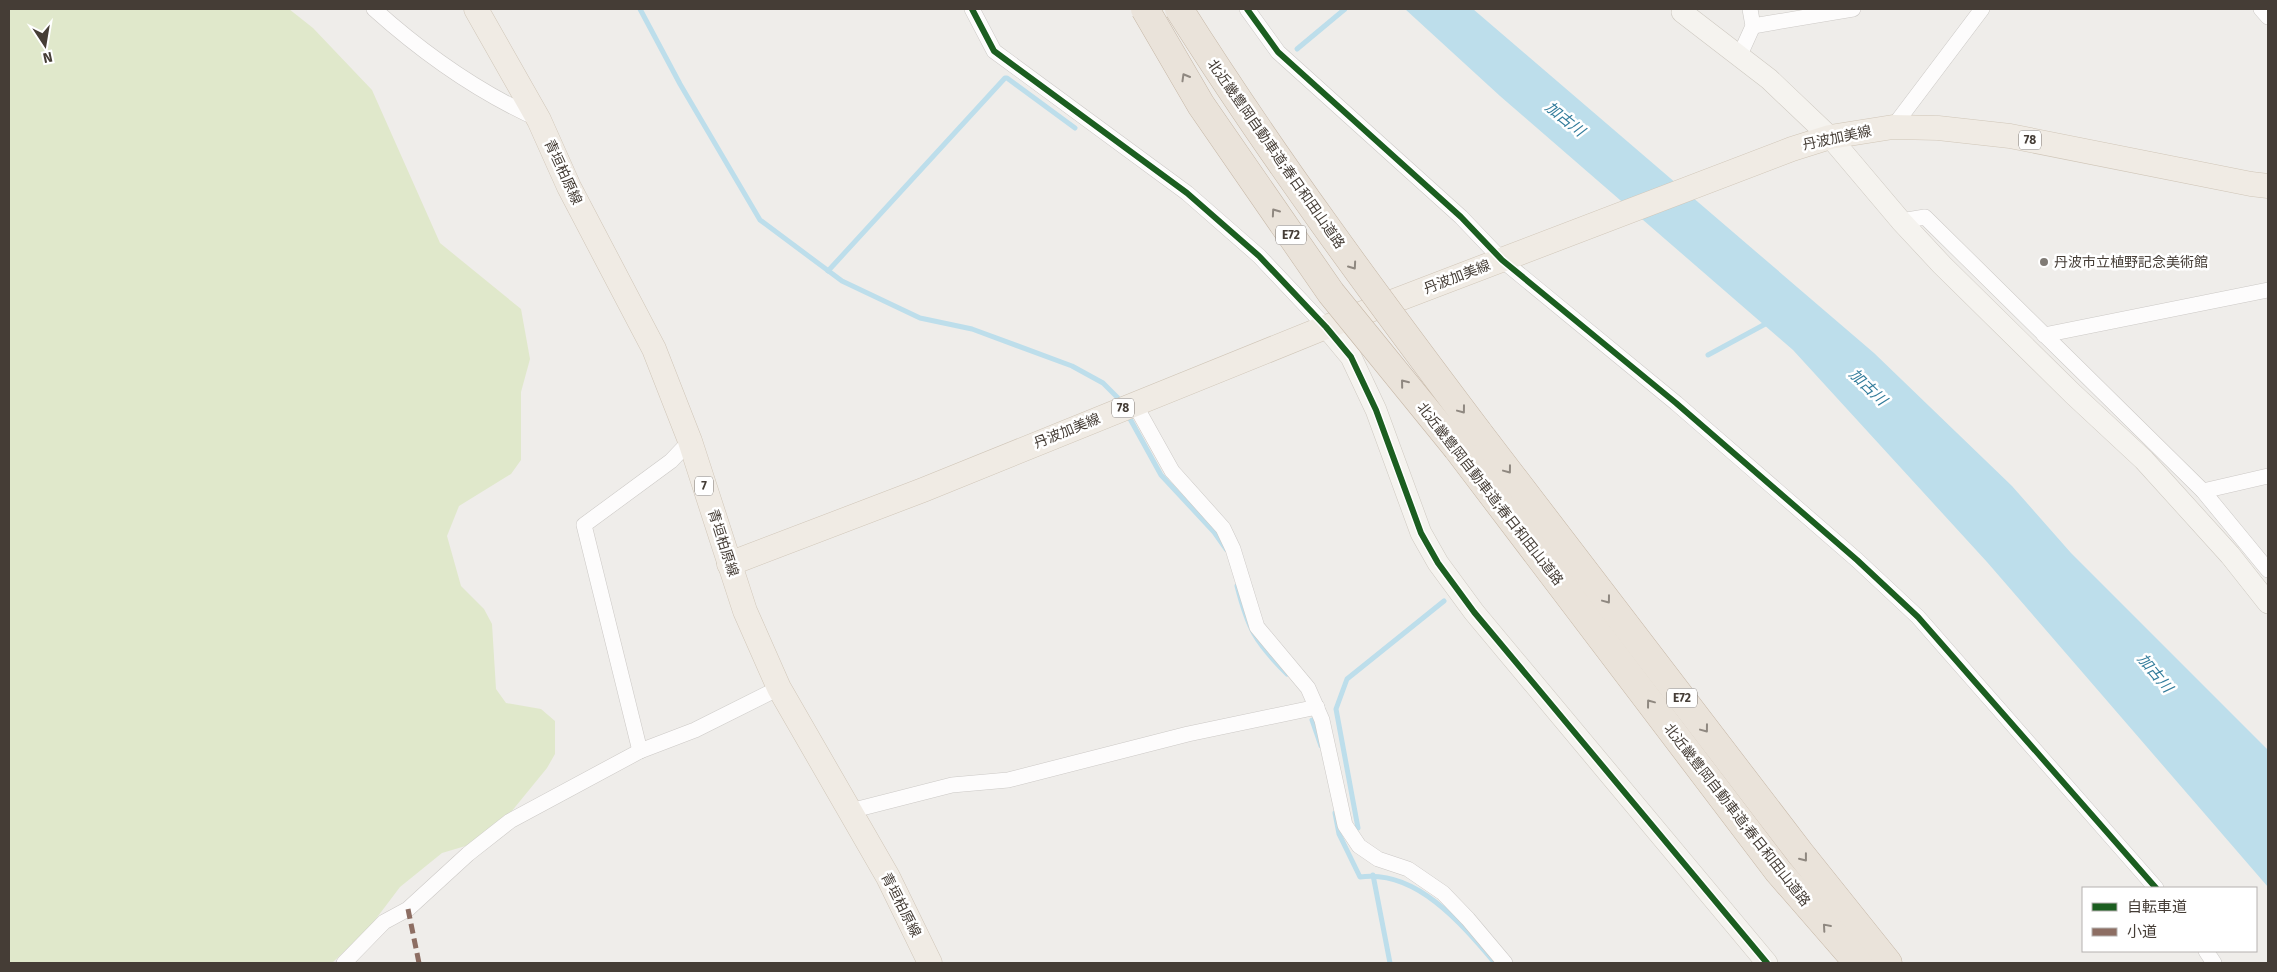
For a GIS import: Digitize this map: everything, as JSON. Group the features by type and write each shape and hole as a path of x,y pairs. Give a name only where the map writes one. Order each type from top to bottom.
{"highway":[{"name":"北近畿豊岡自動車道;春日和田山道路","path":"1145,9 1201,105 1331,293 1457,448 1778,871 1858,963"},
{"name":"北近畿豊岡自動車道;春日和田山道路","path":"1178,9 1224,81 1360,276 1800,853 1888,963"}],"main road":[{"name":"青垣柏原線","path":"476,9 538,120 569,187 654,349 690,441 745,611 779,688 888,877 930,963"},
{"name":"丹波加美線","path":"730,564 914,494 1134,403 1509,256 1792,149 1830,138 1893,127 1938,128 2010,136 2268,186"}],"street":[{"path":"374,9 460,77 509,106 538,120"},
{"path":"972,9 994,51 1187,193 1258,256 1326,327 1351,357 1376,410 1421,532 1438,563 1474,612 1766,963"},
{"path":"1247,9 1278,52 1460,217 1509,256 1858,560 1911,610 2155,887"},
{"path":"1739,57 1753,26 1750,9"},
{"path":"1753,26 1853,9"},
{"path":"1893,127 1982,9"},
{"path":"2261,9 2268,17"},
{"path":"1679,10 1769,80 1830,138 1901,221 2073,394 2144,460 2230,555 2268,603"},
{"path":"1901,221 1925,217 2203,491 2268,570"},
{"path":"2044,335 2268,290"},
{"path":"1134,403 1172,471 1223,528 1233,549 1257,627 1308,688 1322,720 1345,825 1359,846 1378,859 1408,869 1443,893 1505,963"},
{"path":"640,751 584,525 671,461 690,441"},
{"path":"2203,491 2268,476"},
{"path":"344,963 384,922 408,909 468,854 510,821 640,751 695,730 779,688"},
{"path":"850,811 952,786 1008,780 1188,734 1317,707"},
{"path":"2207,952 2214,963"}],"green space":[{"path":"9,9 289,9 313,28 372,90 440,243 521,309 530,359 521,392 521,460 511,474 459,506 447,536 461,586 484,609 492,624 496,689 506,703 541,709 555,721 555,754 547,768 489,839 442,853 400,887 369,928 332,963 9,963"}],"water":[{"name":"加古川","path":"1405,9 1473,9 1874,353 2012,486 2071,553 2268,750 2268,887 1987,562 1793,350 1500,96"}],"waterway":[{"path":"640,9 680,84 760,220 842,281 920,318 972,329 1072,366 1103,383 1119,399"},
{"path":"1297,49 1345,9"},
{"path":"828,271 1005,78 1075,128"},
{"path":"1708,355 1769,322"},
{"path":"1129,417 1161,475 1214,532 1226,549"},
{"path":"1237,586 1254,634 1267,653 1287,674"},
{"path":"1358,828 1336,709 1347,679 1444,601"},
{"path":"1312,720 1321,746"},
{"path":"1335,813 1339,834 1360,877 1381,877 1419,890 1453,917 1495,963"},
{"path":"1373,875 1390,963"}],"marked path":[{"path":"408,909 419,963"}],"cycle path":[{"path":"972,9 994,51 1187,193 1259,256 1326,327 1351,357 1376,410 1421,533 1438,563 1474,612 1767,963"},
{"path":"1247,9 1278,52 1461,217 1502,260 1676,403 1857,560 1918,617 2155,887"}],"place":[{"name":"丹波市立植野記念美術館","path":"2044,262"}]}
